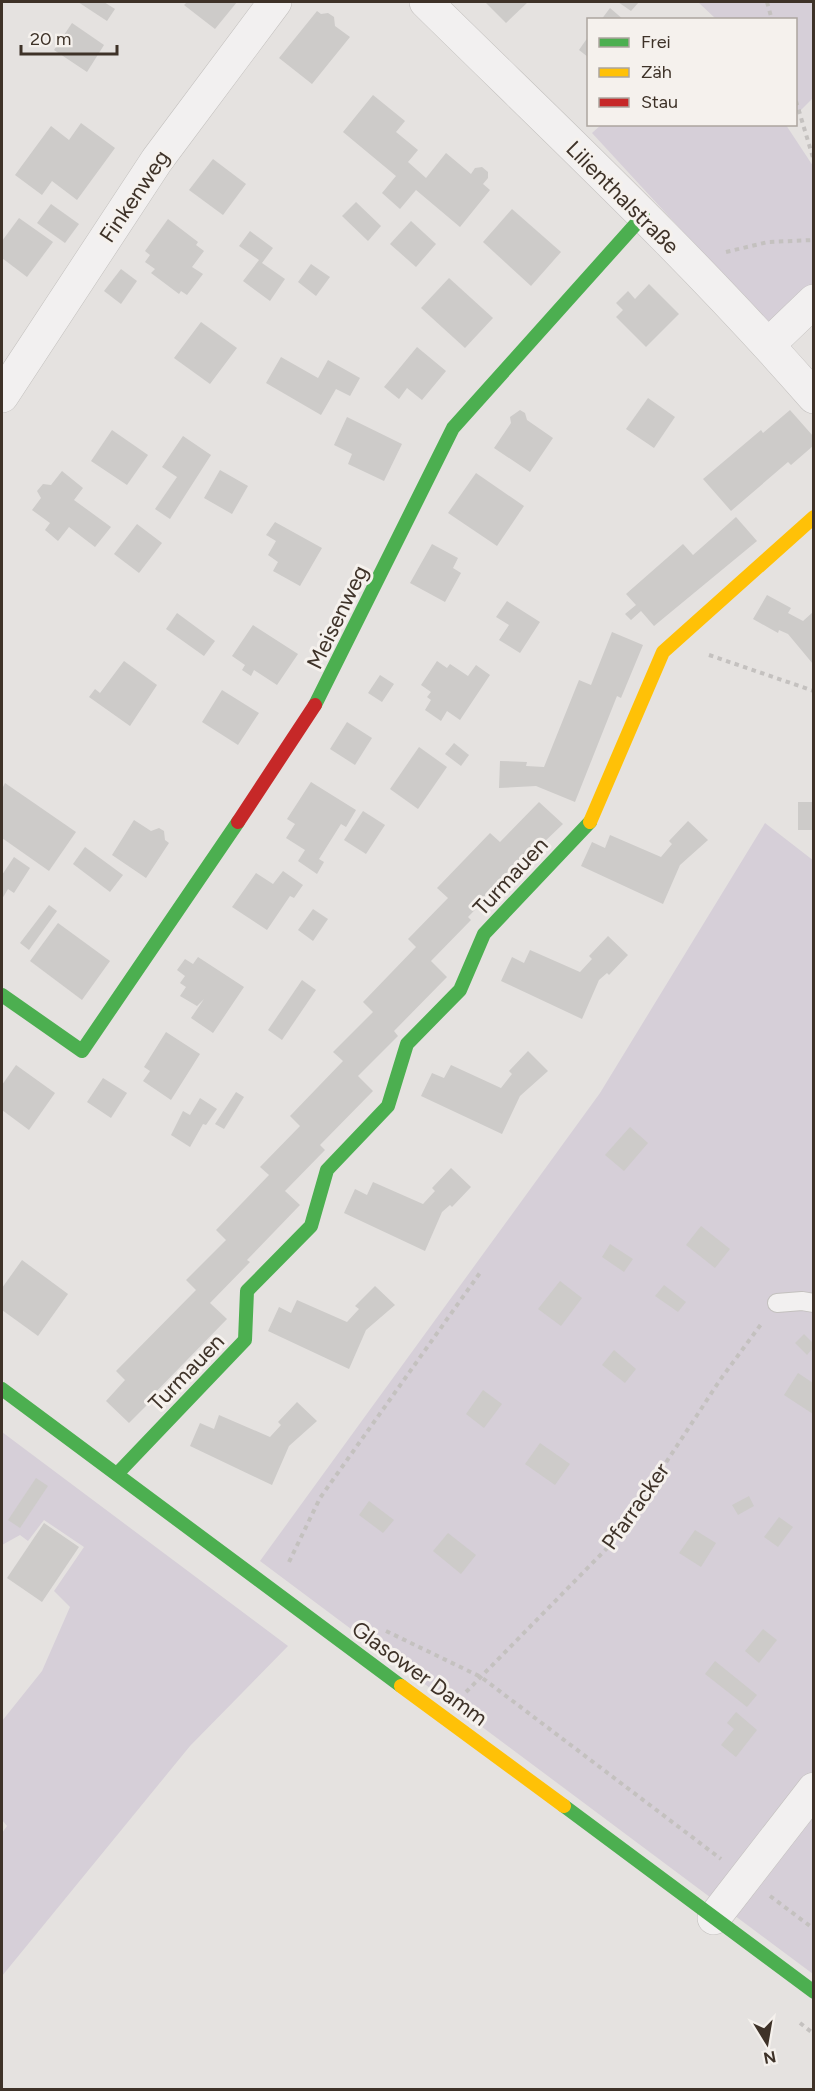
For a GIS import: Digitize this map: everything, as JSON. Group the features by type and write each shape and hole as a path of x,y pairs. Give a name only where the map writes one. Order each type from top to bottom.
{"street":[{"name":"Finkenweg","path":"2,396 157,160 275,2"},
{"name":"Lilienthalstraße","path":"426,2 643,216 768,345 813,397"},
{"name":"Meisenweg","path":"2,996 82,1051 244,814 324,690 453,428 643,216"},
{"path":"768,345 813,301"},
{"name":"Turmauen","path":"117,1474 245,1340 247,1291 311,1226 327,1170 388,1106 406,1044 460,990 484,934 594,818 663,652 813,517"},
{"name":"Glasower Damm","path":"2,1389 274,1593 444,1715 813,1992"},
{"path":"714,1918 813,1789"}],"lane":[{"path":"777,1303 802,1301 813,1303"}],"path":[{"path":"767,2 771,18"},
{"path":"797,108 813,161"},
{"path":"687,261 768,243 813,240"},
{"path":"673,643 813,691"},
{"path":"274,1593 320,1498 482,1270"},
{"name":"Pfarracker","path":"444,1715 616,1539 720,1380 777,1303"},
{"path":"384,1630 481,1677 813,1929"}],"shaded area":[{"path":"698,2 813,2 813,98 797,114 797,18 715,18"},
{"path":"600,126 787,126 813,166 813,286 769,325 592,133"},
{"path":"765,823 814,861 813,1974 260,1561 600,1093"},
{"path":"2,1432 288,1646 190,1746 2,1976 2,1833 7,1826 2,1820 2,1721 42,1671 70,1607 54,1591 84,1547 44,1520 28,1541 20,1535 2,1545"}],"building":[{"path":"78,2 104,2 115,9 107,21"},
{"path":"187,2 237,2 215,29 184,5"},
{"path":"485,2 528,2 506,23"},
{"path":"618,2 639,2 631,11"},
{"path":"610,8 622,18 602,18"},
{"path":"317,11 334,17 335,26 350,37 312,84 279,58"},
{"path":"72,23 104,45 87,72 54,50"},
{"path":"587,38 587,56 579,50"},
{"path":"373,95 405,121 396,132 418,150 408,162 426,178 446,153 471,174 475,168 482,167 488,172 488,178 483,184 490,190 460,227 416,190 400,209 382,193 396,176 343,132"},
{"path":"81,123 115,148 77,200 52,181 42,195 15,175 51,126 69,140"},
{"path":"213,159 246,184 223,215 189,190"},
{"path":"356,202 381,226 368,241 342,216"},
{"path":"51,204 79,224 65,243 37,223"},
{"path":"512,209 561,252 531,286 483,242"},
{"path":"19,218 53,242 27,277 2,258 2,241"},
{"path":"168,219 198,242 196,245 204,251 192,267 203,274 187,295 181,291 179,294 151,273 155,269 145,262 150,255 145,251"},
{"path":"411,221 436,244 416,267 390,244"},
{"path":"250,231 273,248 262,263 285,279 270,301 243,281 259,260 239,246"},
{"path":"311,264 330,277 316,296 298,282"},
{"path":"121,269 137,281 121,304 104,291"},
{"path":"449,278 493,318 465,348 421,308"},
{"path":"649,284 679,314 646,347 616,317 623,310 616,303 628,291 635,299"},
{"path":"201,322 237,348 210,384 174,358"},
{"path":"417,347 446,371 422,400 407,388 399,399 384,387"},
{"path":"281,357 318,378 328,360 360,378 350,396 336,389 321,415 266,383"},
{"path":"648,398 675,417 654,448 626,429"},
{"path":"520,410 525,413 527,420 553,438 530,472 494,448 511,423 510,417"},
{"path":"790,410 813,436 813,446 791,465 788,462 731,511 703,479 761,430 763,433"},
{"path":"347,417 402,444 384,481 348,464 352,454 334,445"},
{"path":"112,430 148,455 127,485 91,461"},
{"path":"183,436 211,455 170,519 155,509 177,477 162,467"},
{"path":"220,470 248,486 232,514 204,498"},
{"path":"62,471 83,488 74,500 111,527 95,547 69,527 58,541 45,530 50,523 32,510 41,498 37,491 43,484 51,485"},
{"path":"476,473 524,506 497,546 448,513"},
{"path":"736,517 757,541 654,626 641,611 631,620 625,614 636,605 626,594 683,544 693,555"},
{"path":"275,522 322,548 300,586 273,571 278,562 268,555 276,541 266,535"},
{"path":"137,524 162,543 139,573 114,554"},
{"path":"432,544 458,558 453,568 461,573 445,602 410,583"},
{"path":"767,595 791,608 788,613 803,621 813,612 813,664 788,634 779,630 778,633 753,619"},
{"path":"507,601 540,622 520,653 499,640 509,625 496,617"},
{"path":"177,613 215,641 204,656 166,629"},
{"path":"253,625 298,654 277,685 254,670 251,676 242,670 245,665 232,656"},
{"path":"612,632 643,645 621,698 617,696 575,802 536,786 499,788 500,761 527,762 526,766 544,767 579,680 591,685"},
{"path":"124,661 157,685 130,726 89,697 95,689 100,693"},
{"path":"437,661 447,668 450,664 468,676 476,665 490,675 460,720 447,711 441,721 425,710 431,700 427,697 431,692 421,685"},
{"path":"380,675 394,684 382,702 368,693"},
{"path":"222,690 259,713 238,745 202,722"},
{"path":"347,722 372,738 355,765 330,749"},
{"path":"454,743 469,755 461,766 445,754"},
{"path":"419,747 447,767 418,809 390,789"},
{"path":"311,782 356,810 346,827 341,824 319,859 324,862 317,874 298,861 305,850 286,838 295,824 287,819"},
{"path":"5,783 76,832 49,871 2,838 2,789"},
{"path":"539,802 563,824 494,890 468,917 471,920 431,961 447,977 394,1031 398,1036 358,1076 373,1091 320,1145 325,1150 285,1191 300,1205 247,1260 250,1262 210,1303 227,1319 147,1401 149,1403 129,1423 106,1401 125,1380 116,1371 196,1290 186,1280 226,1240 216,1230 269,1175 260,1167 300,1126 290,1116 343,1061 333,1052 373,1012 363,1002 416,947 408,939 448,898 437,888 490,833 500,842"},
{"path":"798,802 813,802 813,830 798,830"},
{"path":"363,811 385,825 366,854 344,840"},
{"path":"134,820 151,831 159,828 164,831 165,840 169,843 146,878 112,855"},
{"path":"688,821 708,840 680,865 663,904 581,866 592,842 605,848 610,835 661,857 672,844 669,841"},
{"path":"85,847 123,875 110,892 73,864"},
{"path":"14,857 30,868 14,893 8,889 2,899 2,875"},
{"path":"283,871 303,885 294,898 290,896 267,930 232,907 256,873 273,884"},
{"path":"49,905 57,911 29,950 20,943"},
{"path":"313,909 328,919 313,941 298,930"},
{"path":"58,923 110,961 82,1000 30,961"},
{"path":"608,936 628,955 609,975 607,973 599,980 582,1019 501,981 512,957 524,963 530,950 580,972 592,959 589,956"},
{"path":"198,957 244,987 213,1033 191,1018 204,999 197,1006 180,996 186,987 180,983 185,976 177,970 185,959 193,964"},
{"path":"302,980 316,990 282,1040 268,1030"},
{"path":"166,1032 200,1054 171,1100 143,1081 150,1071 144,1067"},
{"path":"528,1051 548,1071 520,1096 502,1134 421,1096 432,1073 444,1078 451,1065 501,1088 512,1074 509,1071"},
{"path":"16,1065 55,1093 29,1130 2,1110 2,1085"},
{"path":"103,1078 127,1093 111,1118 87,1102"},
{"path":"236,1092 244,1097 224,1129 215,1124"},
{"path":"200,1098 217,1109 206,1125 203,1124 190,1147 171,1135 183,1111 190,1115"},
{"path":"630,1127 648,1143 624,1171 605,1155"},
{"path":"451,1168 471,1187 452,1207 450,1205 442,1212 425,1251 344,1213 355,1189 367,1195 373,1182 423,1204 435,1191 432,1188"},
{"path":"701,1226 730,1249 715,1268 686,1245"},
{"path":"610,1244 633,1259 624,1272 602,1257"},
{"path":"22,1260 68,1294 38,1336 2,1310 2,1288"},
{"path":"560,1281 582,1298 561,1326 538,1309"},
{"path":"664,1285 686,1302 678,1312 655,1296"},
{"path":"375,1286 395,1305 366,1330 349,1369 268,1331 279,1307 291,1313 297,1300 347,1322 359,1309 355,1306"},
{"path":"804,1334 813,1343 813,1348 807,1355 795,1343"},
{"path":"614,1350 636,1369 625,1383 602,1365"},
{"path":"798,1373 813,1383 813,1414 784,1395"},
{"path":"483,1390 502,1404 484,1428 466,1414"},
{"path":"297,1402 317,1421 289,1446 272,1485 190,1446 200,1423 214,1429 219,1415 270,1437 281,1425 278,1422"},
{"path":"540,1443 570,1464 555,1485 525,1464"},
{"path":"36,1478 48,1486 20,1528 8,1520"},
{"path":"749,1496 754,1506 738,1515 732,1505"},
{"path":"369,1501 394,1520 383,1533 359,1515"},
{"path":"779,1517 793,1527 778,1547 764,1537"},
{"path":"44,1523 79,1547 42,1602 7,1578"},
{"path":"695,1530 716,1543 701,1567 679,1553"},
{"path":"448,1533 476,1555 461,1574 433,1551"},
{"path":"763,1629 777,1640 759,1663 745,1651"},
{"path":"715,1661 757,1695 747,1707 705,1674"},
{"path":"736,1712 757,1730 736,1757 721,1745 734,1729 727,1723"}],"traffic: fast":[{"path":"315,705 453,428 643,216"},
{"path":"2,995 82,1051 238,822"},
{"path":"117,1474 245,1340 247,1291 311,1226 327,1170 388,1106 407,1044 460,990 484,934 590,822"},
{"path":"2,1389 401,1686"},
{"path":"564,1806 814,1992"}],"traffic: slow":[{"path":"590,822 663,652 814,517"},
{"path":"401,1686 564,1806"}],"traffic: jam":[{"path":"238,822 315,705"}]}
